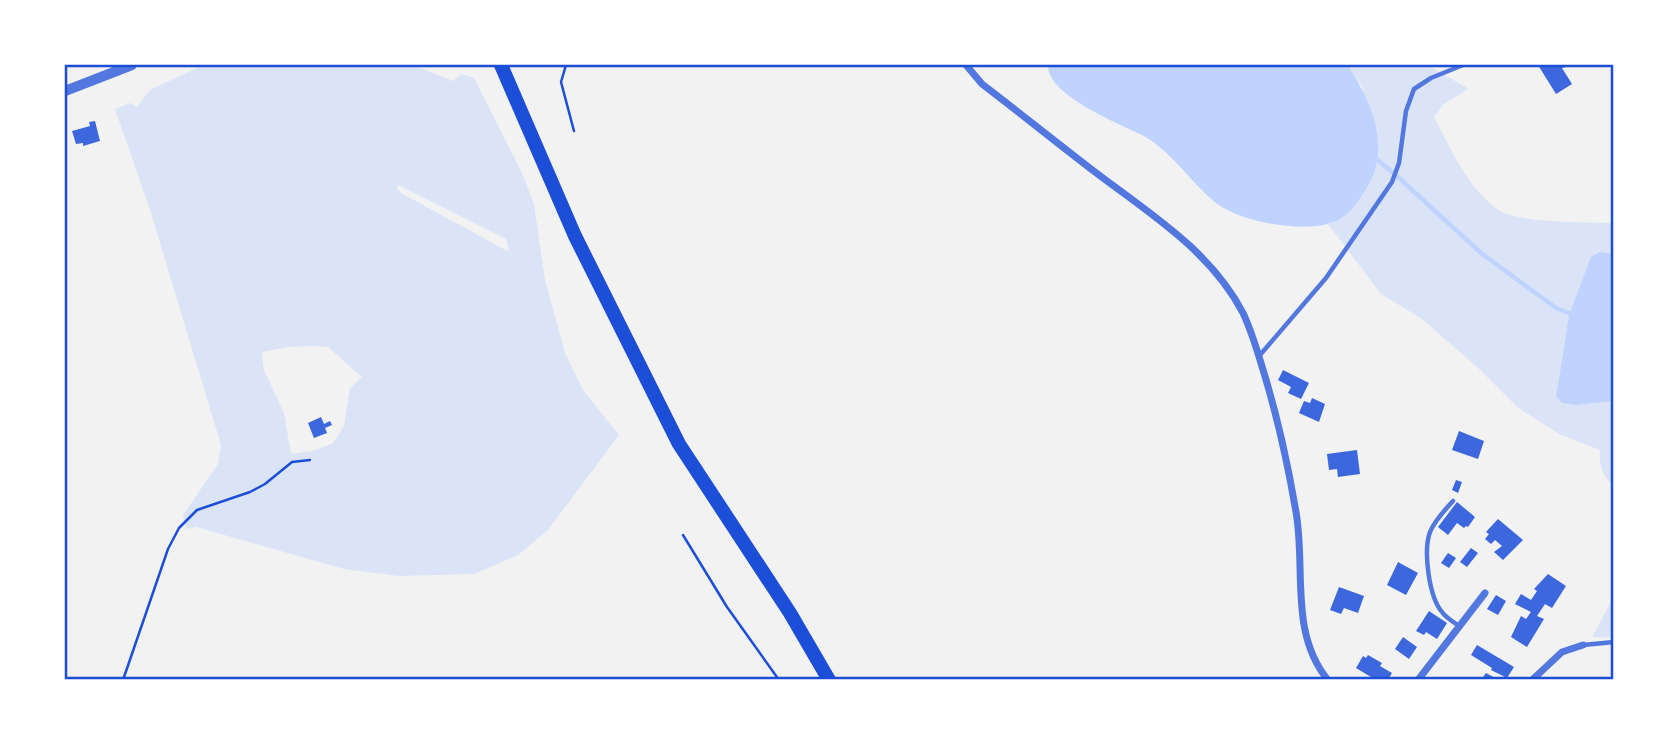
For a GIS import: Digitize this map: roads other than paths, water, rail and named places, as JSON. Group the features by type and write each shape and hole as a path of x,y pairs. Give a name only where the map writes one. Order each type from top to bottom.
{"main road":[{"path":"501,65 575,236 679,444 790,613 829,680"}],"street":[{"path":"65,91 132,65"},
{"path":"966,65 982,84 1188,244 1227,286 1243,314 1259,356 1276,415 1297,517 1303,624 1312,657 1328,680"},
{"path":"1418,680 1485,593"},
{"path":"1532,680 1562,652 1583,645"}],"lane":[{"path":"1259,356 1326,278 1392,182 1399,163 1406,111 1414,89 1430,78 1464,65"},
{"path":"1453,501 1430,531 1426,558 1434,599 1442,613 1459,626"},
{"path":"1583,645 1614,642"}],"water":[{"path":"1048,65 1348,65 1364,93 1375,123 1378,153 1375,169 1361,198 1343,217 1331,223 1298,227 1243,216 1216,203 1153,142 1071,97 1051,76"},
{"path":"1600,252 1614,254 1614,401 1576,405 1562,403 1556,397 1569,315 1591,257"}],"waterway":[{"path":"1374,157 1392,172"},
{"path":"1398,177 1481,253 1556,308 1574,315"}]}
